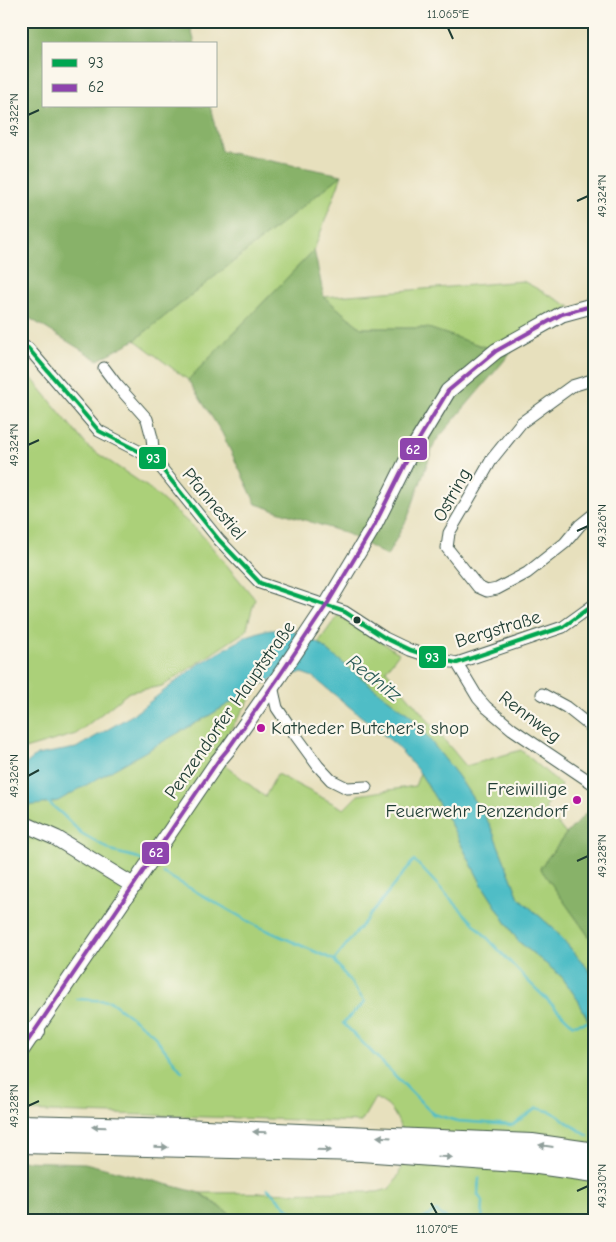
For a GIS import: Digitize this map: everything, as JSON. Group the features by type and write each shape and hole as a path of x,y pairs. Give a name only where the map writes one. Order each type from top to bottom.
{"highway":[{"path":"21,1125 183,1129 361,1143 595,1172"},
{"path":"21,1143 532,1144 595,1153"}],"main road":[{"name":"Penzendorfer Hauptstraße","path":"21,1051 28,1036 134,886 326,606 374,526 410,454 448,391 496,351 562,314 595,305"},
{"path":"21,824 56,838 134,886"}],"street":[{"name":"Pfannestiel","path":"21,346 28,348 98,431 154,459 219,540 260,582 326,606"},
{"path":"104,368 147,419 152,438 154,459"},
{"name":"Ostring","path":"595,379 572,386 521,423 492,459 475,487 449,533 447,548 478,587 487,591 498,589 527,573 565,543 580,525 595,513"},
{"name":"Bergstraße","path":"326,606 345,612 385,638 410,650 457,663 563,627 595,604"},
{"name":"Rennweg","path":"457,663 478,698 486,707 512,729 595,785"},
{"path":"275,682 277,708 318,766 331,780 347,788 366,787"},
{"path":"542,694 566,707 595,730"}],"green space":[{"path":"21,21 189,21 194,42 42,42 42,108 210,108 221,151 342,175 135,340 98,360 21,313"},
{"path":"342,175 314,250 188,380 135,340"},
{"path":"314,250 324,297 361,328 428,328 509,355 435,442 408,517 387,556 348,534 256,504 222,433 188,380"},
{"path":"523,281 571,307 525,331 509,355 428,328 361,328 324,297"},
{"path":"21,365 88,447 149,488 200,533 255,599 246,631 163,686 129,692 76,734 21,750"},
{"path":"338,615 399,653 386,670 466,766 521,750 561,785 545,808 566,834 540,868 595,945 595,978 554,929 519,898 490,825 458,776 411,716 318,643"},
{"path":"258,686 214,756 265,797 277,774 344,809 358,795 415,786 420,773 448,819 481,883 518,941 562,977 578,1000 595,1034 595,1221 240,1221 200,1193 377,1192 389,1189 401,1168 403,1140 394,1113 388,1106 375,1098 361,1122 21,1111 21,805 30,806 136,755 210,715"},
{"path":"595,804 595,945 540,868 566,834"},
{"path":"21,1161 85,1163 200,1193 240,1221 21,1221"}],"water":[{"path":"265,630 291,630 318,643 411,716 458,776 490,825 519,898 554,929 595,978 595,1034 578,1000 562,977 518,941 481,883 448,819 420,773 396,745 313,677 302,673 279,676 258,686 58,801 21,805 21,768 37,755 76,748 134,714 196,666 247,636"}],"waterway":[{"path":"48,802 81,833 114,852 135,857 144,862"},
{"path":"334,960 414,860 527,980 573,1025 589,1022"},
{"path":"163,873 257,926 334,960 365,1002 343,1023 433,1114 457,1121 513,1125 537,1108 552,1112 588,1136"},
{"path":"77,999 110,1001 152,1033 182,1072"},
{"path":"479,1178 478,1195 483,1202 482,1221"},
{"path":"268,1189 301,1221"},
{"path":"420,1221 436,1211 450,1221"}],"transit line":[{"name":"62","path":"21,1051 326,606 374,526 410,454 448,391 496,351 562,314 595,305"},
{"name":"93","path":"21,346 28,348 99,431 154,459 219,540 260,583 345,612 385,638 410,650 457,663 563,627 595,604"}],"place":[{"name":"Katheder Butcher's shop","path":"261,728"},
{"name":"Freiwillige Feuerwehr Penzendorf","path":"577,800"}],"water label":[{"name":"Rednitz","path":"374,678"}]}
